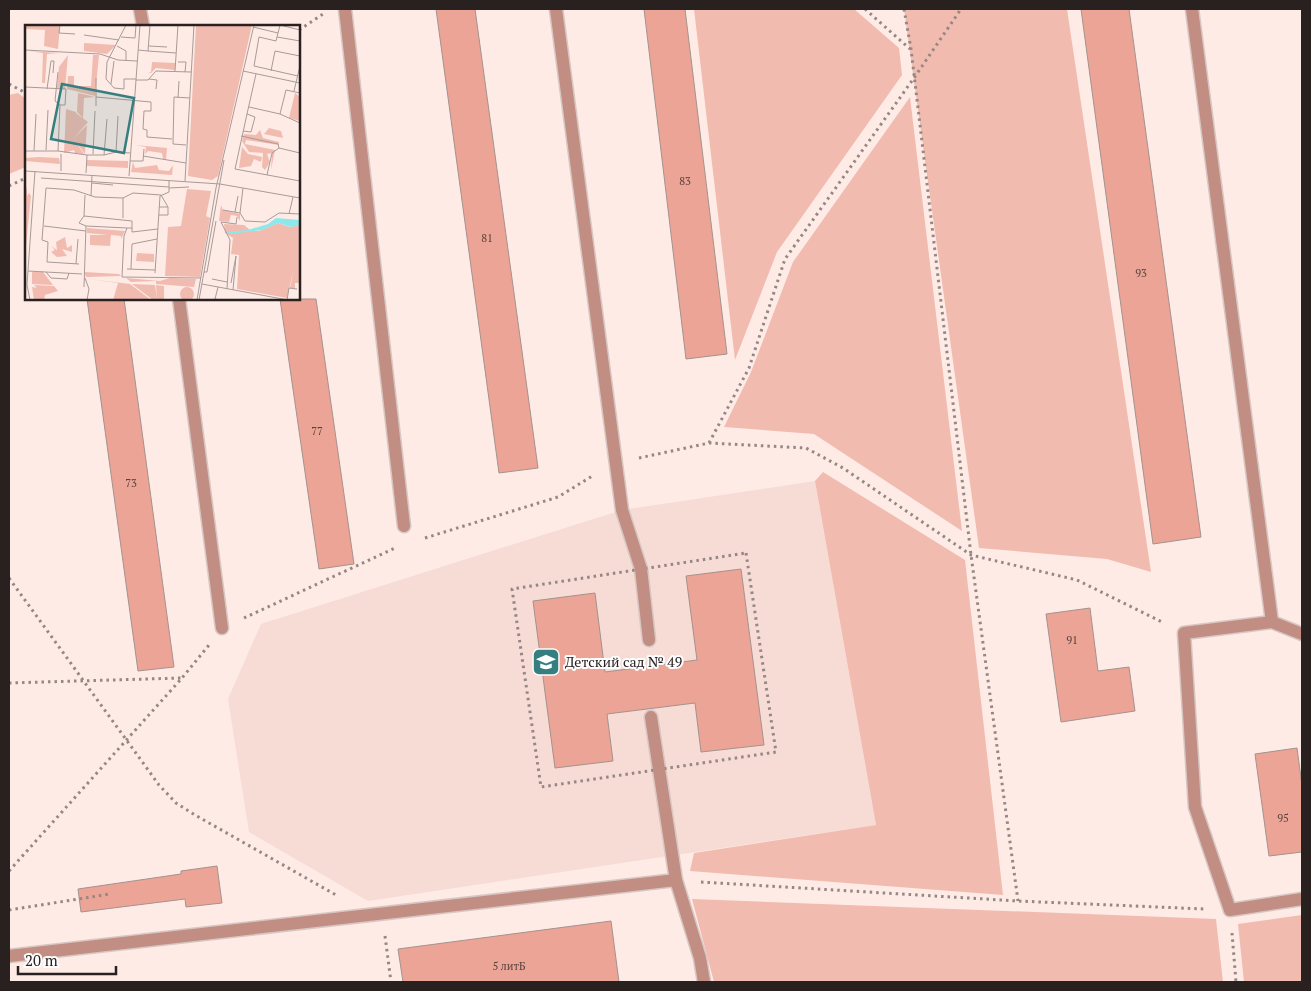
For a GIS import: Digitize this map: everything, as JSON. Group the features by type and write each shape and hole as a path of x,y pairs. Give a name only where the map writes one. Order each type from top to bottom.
{"lane":[{"path":"140,9 143,25"},
{"path":"345,9 404,526"},
{"path":"556,9 615,462 622,510 641,569 648,640"},
{"path":"1192,9 1272,622"},
{"path":"180,300 222,628"},
{"path":"1302,634 1272,622 1184,633 1195,808 1230,910 1302,899"},
{"path":"651,717 676,880 700,958 704,982"},
{"path":"9,956 676,880"}],"path":[{"path":"864,9 911,50"},
{"path":"904,9 911,50 971,555 1018,901"},
{"path":"709,443 749,368 784,259 914,78 961,9"},
{"path":"300,29 324,14"},
{"path":"9,84 25,93"},
{"path":"9,186 25,178"},
{"path":"416,540 558,497 615,462 709,443 806,448 843,468 971,555 1078,580 1184,633"},
{"path":"9,871 182,678 222,628 398,547"},
{"path":"746,553 776,752 659,770 541,787 512,589 746,553"},
{"path":"9,578 159,785 176,803 340,898"},
{"path":"9,683 182,678"},
{"path":"676,880 1018,901 1230,910 1236,982"},
{"path":"9,910 110,894"},
{"path":"381,913 391,982"}],"shaded area":[{"path":"694,9 854,9 899,48 902,75 777,252 735,360"},
{"path":"904,9 1067,9 1151,572 1107,559 979,548"},
{"path":"18,93 25,98 25,167 9,174 9,95"},
{"path":"910,97 962,531 814,434 724,427 751,372 793,262"},
{"path":"823,472 965,560 1003,895 690,871 694,853 876,825 815,481"},
{"name":"Детский сад № 49","path":"815,481 876,825 368,901 249,832 228,699 261,624 622,510"},
{"path":"692,899 1216,919 1223,982 714,982"},
{"path":"1302,915 1302,982 1244,982 1238,924"}],"building":[{"path":"436,9 475,9 538,468 499,473"},
{"path":"644,9 685,9 727,354 686,359"},
{"path":"1081,9 1129,9 1201,537 1153,544"},
{"path":"316,299 354,564 319,569 280,300"},
{"path":"87,300 124,300 174,667 138,671"},
{"path":"741,569 764,745 701,752 695,703 607,714 613,761 555,768 533,601 595,593 605,672 697,660 686,576"},
{"path":"1090,608 1098,671 1129,667 1135,711 1061,722 1046,614"},
{"path":"1297,748 1302,785 1302,852 1269,856 1255,754"},
{"path":"217,866 222,903 186,907 185,899 81,912 78,889 181,874 181,871"},
{"path":"611,921 619,982 403,982 398,949"}],"place":[{"name":"Детский сад № 49","path":"546,662"}]}
